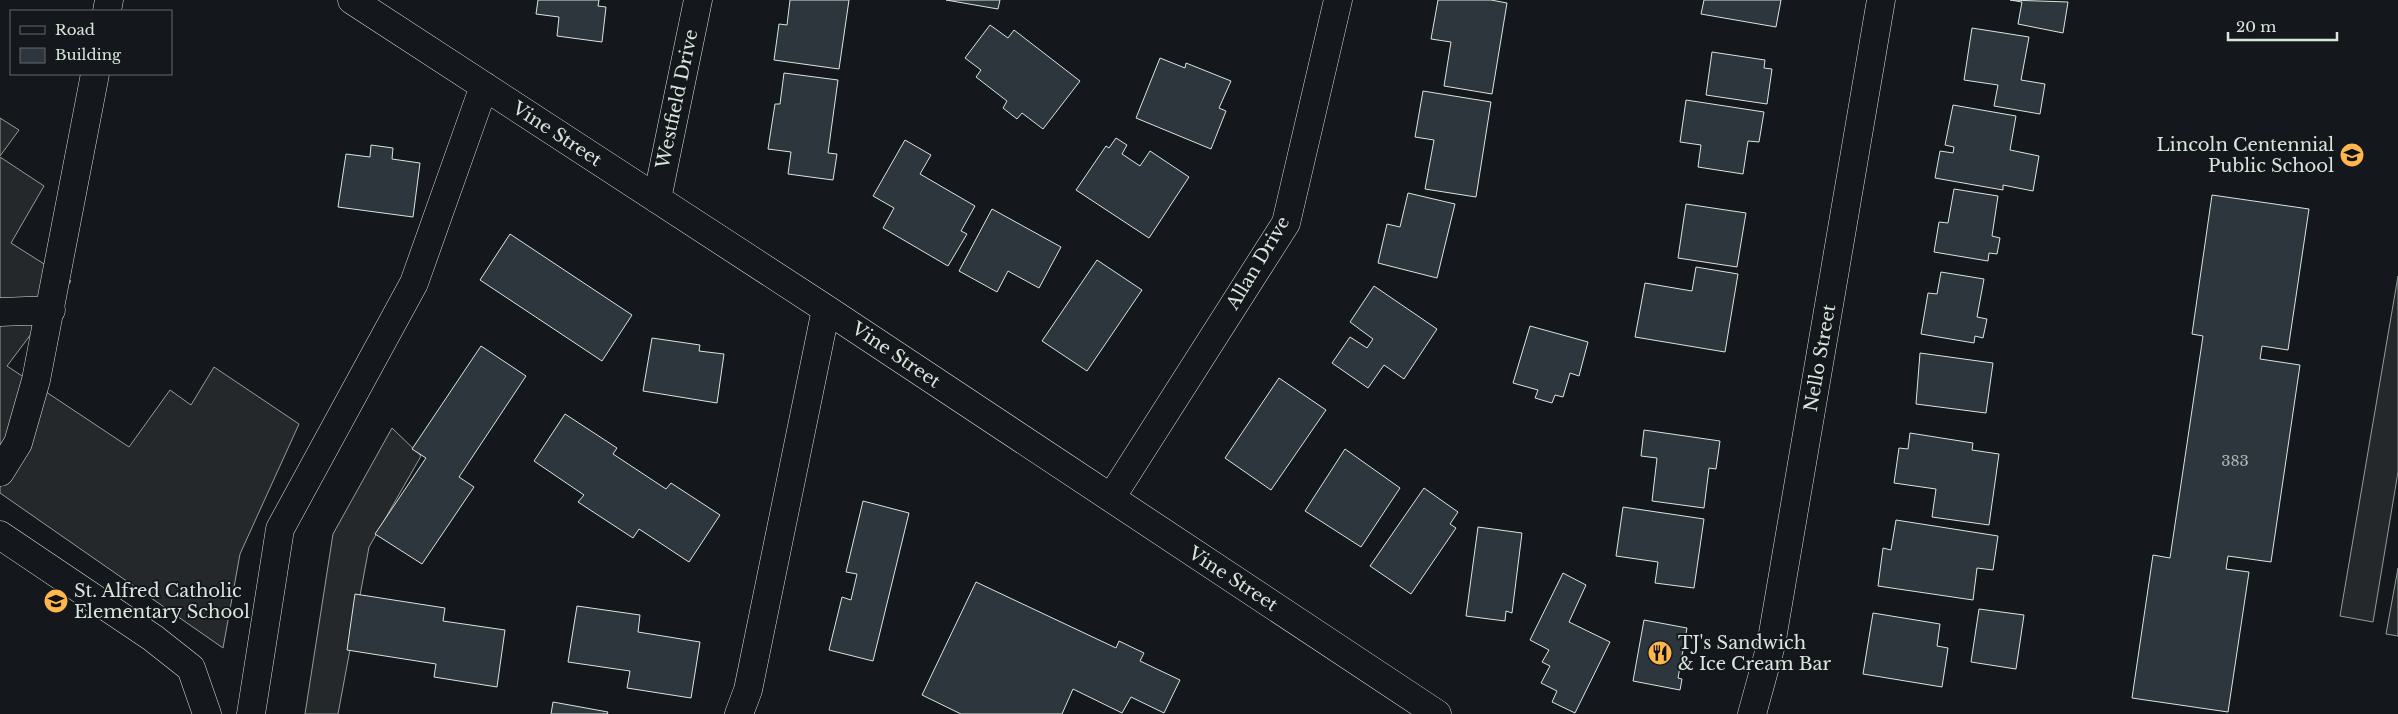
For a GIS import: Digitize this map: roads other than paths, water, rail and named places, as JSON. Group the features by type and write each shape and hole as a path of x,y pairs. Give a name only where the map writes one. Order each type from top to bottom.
{"street":[{"name":"Vine Street","path":"352,0 826,309 1437,714"},
{"name":"Westfield Drive","path":"657,199 698,0"},
{"name":"Allan Drive","path":"1111,498 1286,222 1338,0"},
{"name":"Nello Street","path":"1752,714 1771,645 1881,0"},
{"path":"0,472 18,443 36,380 95,75"},
{"path":"251,714 280,529 414,284 484,86"},
{"path":"739,714 748,690 826,309"},
{"path":"0,312 51,310"},
{"path":"0,535 153,638 191,668 206,714"}],"place":[{"name":"Lincoln Centennial Public School","path":"2352,155"},
{"name":"St. Alfred Catholic Elementary School","path":"56,601"},
{"name":"TJ's Sandwich & Ice Cream Bar","path":"1660,653"}]}
